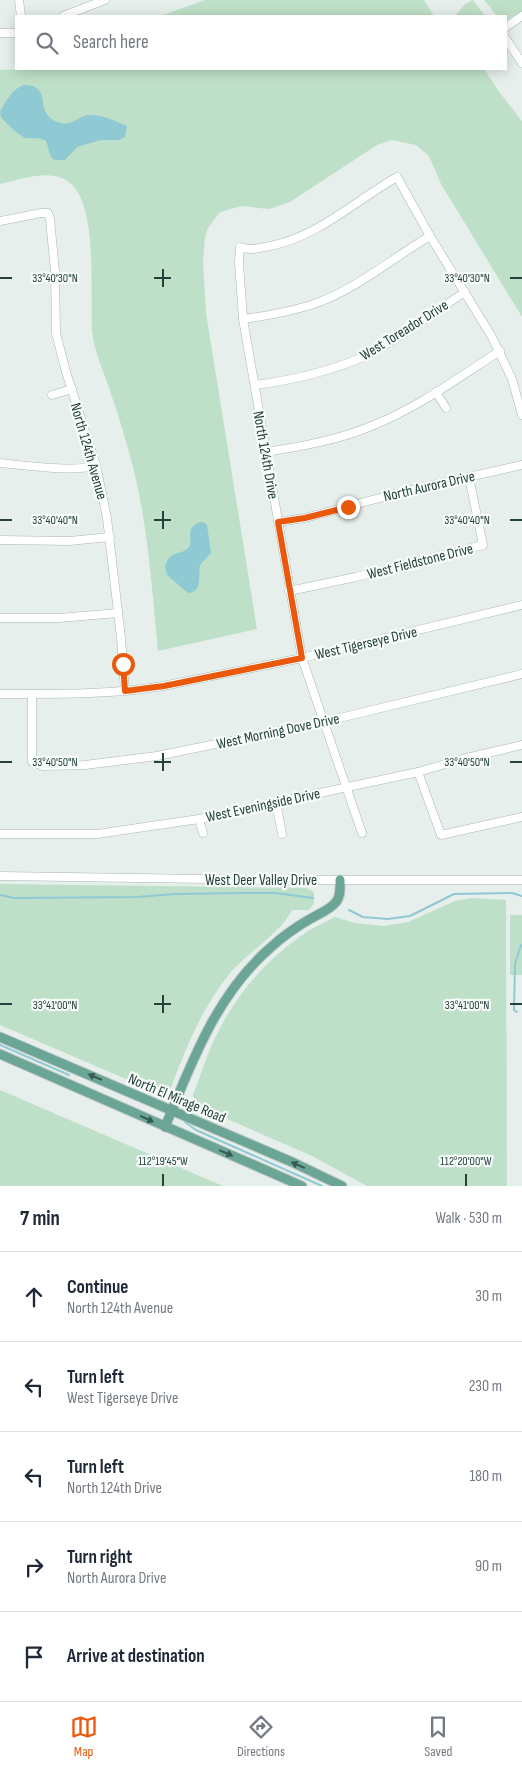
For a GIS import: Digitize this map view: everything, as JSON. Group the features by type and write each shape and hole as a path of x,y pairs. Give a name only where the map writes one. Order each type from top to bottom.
{"main road":[{"path":"165,1127 205,1033 228,995 249,969 270,948 294,929 333,906 339,896 340,880"},
{"name":"North El Mirage Road","path":"0,1037 310,1170 342,1186"},
{"name":"North El Mirage Road","path":"0,1054 302,1186"}],"street":[{"path":"19,0 21,15"},
{"path":"66,15 105,0"},
{"path":"507,26 522,16"},
{"path":"0,33 15,33"},
{"path":"507,40 522,63"},
{"name":"North 124th Drive","path":"362,833 302,658 243,319 239,263 240,247 250,250 284,243 306,235 397,177 430,236"},
{"name":"North 124th Avenue","path":"0,221 41,213 48,213 50,219 54,243 56,333 59,349 96,465 110,537 125,691"},
{"path":"243,319 312,305 330,297 430,236 500,351 512,380 522,415"},
{"name":"West Toreador Drive","path":"254,385 293,380 330,370 366,355 404,333 465,292"},
{"path":"266,452 305,446 340,437 374,425 410,408 500,351"},
{"path":"52,395 72,389"},
{"path":"436,392 446,408"},
{"path":"0,464 71,468 89,468 96,465"},
{"name":"North Aurora Drive","path":"278,522 305,518 398,493 522,465"},
{"name":"West Fieldstone Drive","path":"289,591 356,577 483,546 469,477"},
{"path":"0,540 69,541 110,537"},
{"name":"West Tigerseye Drive","path":"0,694 125,691 164,686 302,658 522,605"},
{"path":"0,618 59,618 118,613"},
{"name":"West Morning Dove Drive","path":"32,694 32,762 43,766 85,765 157,756 323,722 522,674"},
{"name":"West Eveningside Drive","path":"0,834 97,834 199,819 418,772 522,744"},
{"path":"418,772 441,835 522,817"},
{"path":"276,802 282,834"},
{"path":"199,819 203,833"},
{"name":"West Deer Valley Drive","path":"0,876 40,878 522,880"}],"green space":[{"path":"205,0 424,0 433,15 163,15"},
{"path":"473,0 484,15 456,15 465,4"},
{"path":"484,0 522,0 522,12 507,20 507,15 496,15"},
{"path":"0,70 485,70 522,121 522,317 441,184 429,156 416,145 392,140 377,145 290,202 269,209 241,206 220,212 208,228 205,237 203,261 206,313 257,629 158,651 149,558 138,490 122,429 93,337 90,236 87,217 75,188 68,181 59,177 49,175 29,177 0,184"},
{"path":"0,884 306,888 314,892 314,903 309,910 292,910 280,927 230,973 219,987 202,1016 169,1093 163,1095 0,1025"},
{"path":"472,898 506,900 507,1186 367,1186 312,1156 202,1108 196,1103 193,1095 210,1049 233,1006 253,980 276,956 309,930 335,917 355,923 384,926 408,922 455,901"},
{"path":"510,915 522,915 522,975 510,975"},
{"path":"0,1090 223,1186 0,1186"}],"water":[{"path":"24,85 33,86 38,89 41,93 45,110 53,120 60,123 70,123 85,116 100,116 127,126 125,137 119,140 101,140 77,147 65,160 55,160 51,157 46,141 23,137 1,117 0,112 10,96 16,89"},
{"path":"200,522 207,525 211,553 200,565 199,582 196,590 188,593 167,575 165,566 169,558 190,546 191,529"}],"waterway":[{"path":"0,895 14,898 275,893 313,898"},
{"path":"349,910 363,917 388,919 410,916 454,894 512,893 522,896"},
{"path":"517,1012 514,1010 515,964 521,945"},
{"path":"0,1045 69,1075"},
{"path":"185,1122 196,1130 322,1186"}],"route":[{"path":"123,664 125,691 143,690 302,658 290,599 278,522 305,518 348,507"}]}
